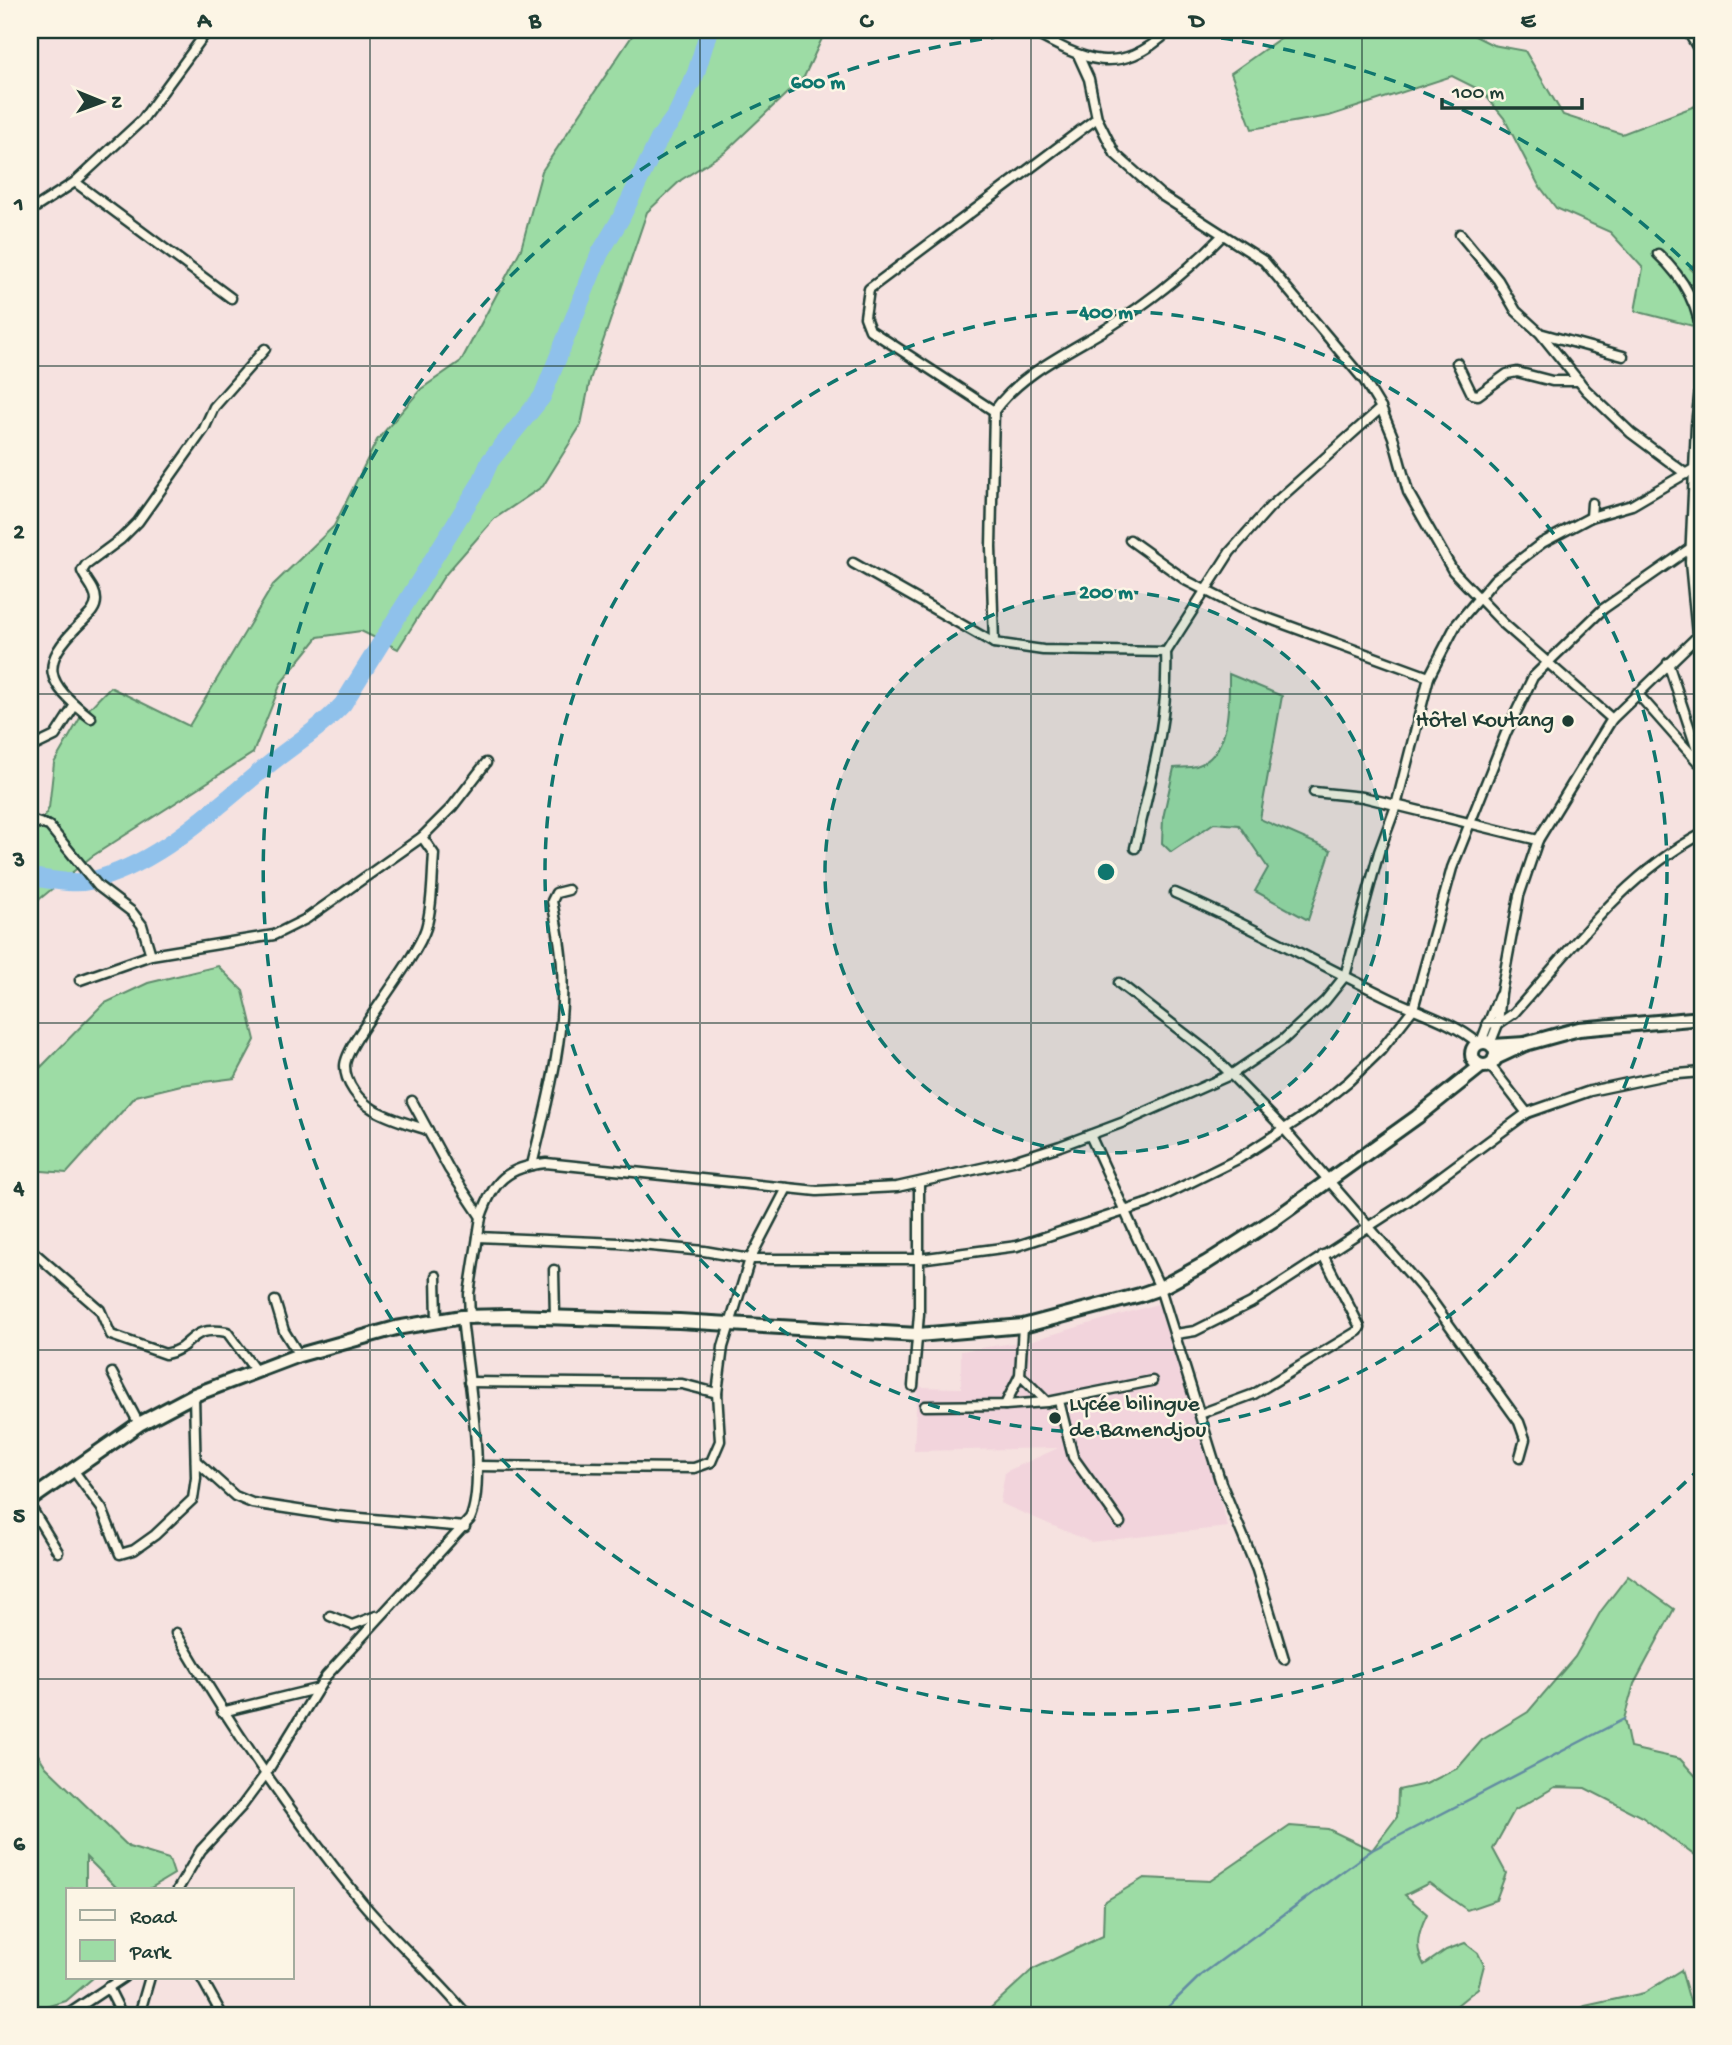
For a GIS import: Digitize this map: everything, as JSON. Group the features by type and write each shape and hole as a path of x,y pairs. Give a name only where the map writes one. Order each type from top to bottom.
{"main road":[{"path":"30,1500 139,1424 194,1395 255,1370 345,1340 437,1321 466,1317 555,1317 918,1335 1023,1326 1160,1288 1233,1246 1330,1180 1417,1117 1464,1077 1485,1053 1601,1026 1702,1018"}],"street":[{"path":"30,211 75,182 142,120 208,30"},
{"path":"1029,30 1079,57 1098,59 1134,55 1152,47 1170,30"},
{"path":"1687,30 1702,55"},
{"path":"1079,57 1090,79 1097,118 1115,154 1161,195 1264,261 1364,380 1381,408 1414,506 1453,571 1478,598 1612,719"},
{"path":"994,411 870,330 864,317 869,289 1097,118"},
{"path":"75,182 231,298"},
{"path":"1460,234 1498,280 1516,312 1540,333 1578,380 1631,433 1686,474"},
{"path":"995,643 991,547 994,411 1004,397 1024,381 1112,326 1185,274 1223,236"},
{"path":"1658,254 1678,273 1689,291 1702,343"},
{"path":"1540,333 1623,356"},
{"path":"91,718 75,705 56,682 50,669 52,658 69,635 92,612 96,603 95,592 82,571 138,522 204,429 214,407 265,349"},
{"path":"1457,363 1472,394 1478,395 1507,374 1517,372 1552,381 1578,380"},
{"path":"1485,1053 1498,1024 1500,993 1519,896 1538,840 1612,719 1700,633 1691,548 1699,466 1702,371"},
{"path":"1135,848 1156,765 1165,696 1166,652 1230,552 1270,507 1381,408"},
{"path":"179,1888 201,1850 242,1806 265,1774 316,1689 382,1614 465,1527 478,1499 466,1317 481,1217 490,1191 497,1184 511,1171 531,1165 584,1166 716,1183 839,1191 919,1184 1013,1161 1090,1135 1232,1074 1284,1039 1325,1001 1345,976 1379,852 1396,806 1429,677 1456,625 1478,598 1517,559 1591,517 1632,505 1699,466"},
{"path":"1591,517 1592,503"},
{"path":"1130,540 1204,591 1306,633 1429,677"},
{"path":"478,1237 655,1246 750,1259 919,1259 1017,1246 1149,1203 1210,1174 1284,1129 1349,1081 1381,1050 1413,1009 1452,868 1522,696 1533,677 1603,609 1702,540"},
{"path":"853,564 995,643 1043,650 1166,652"},
{"path":"1668,663 1702,766"},
{"path":"1637,693 1702,766"},
{"path":"30,748 55,736 75,705"},
{"path":"80,980 151,955 274,934 306,919 422,837 452,807 486,763"},
{"path":"1314,792 1344,793 1538,840"},
{"path":"30,820 50,826 98,886 132,912 142,925 151,955"},
{"path":"1487,1023 1498,1024 1514,1013 1628,887 1657,862 1702,834"},
{"path":"422,837 434,854 425,929 388,996 349,1051 345,1065 347,1080 356,1095 372,1109 428,1130"},
{"path":"531,1165 555,1067 561,1019 562,964 552,901 556,893 568,890"},
{"path":"1175,893 1245,923 1345,976 1449,1023 1485,1053 1527,1113"},
{"path":"1119,983 1178,1026 1232,1074 1330,1180 1367,1227 1427,1294 1519,1422 1525,1438 1520,1457"},
{"path":"1485,1053 1487,1023 1500,993"},
{"path":"1176,1334 1195,1331 1220,1321 1408,1201 1527,1113 1590,1091 1666,1075 1702,1072"},
{"path":"412,1101 449,1169 481,1217"},
{"path":"1090,1135 1160,1288 1221,1483 1260,1579 1284,1659"},
{"path":"913,1386 918,1335 919,1184"},
{"path":"477,1466 703,1466 711,1462 720,1441 716,1393 730,1324 750,1259 787,1188"},
{"path":"30,1249 100,1310 111,1335 164,1354 171,1353 200,1331 209,1329 228,1332 255,1370"},
{"path":"1200,1414 1254,1394 1358,1331 1360,1327 1323,1255"},
{"path":"554,1269 555,1317"},
{"path":"436,1276 437,1321"},
{"path":"275,1301 284,1331 299,1355"},
{"path":"1005,1405 1020,1375 1023,1326"},
{"path":"112,1373 139,1424"},
{"path":"1020,1375 1047,1402"},
{"path":"925,1406 1059,1402 1152,1381"},
{"path":"469,1382 682,1384 716,1393"},
{"path":"74,1471 102,1509 120,1554 134,1550 191,1504 196,1488 194,1395"},
{"path":"1059,1402 1073,1457 1120,1523"},
{"path":"196,1461 234,1496 273,1509 465,1527"},
{"path":"30,1506 58,1552"},
{"path":"330,1616 352,1625 382,1614"},
{"path":"176,1633 222,1712 361,1902 467,2015"},
{"path":"222,1712 316,1689"},
{"path":"67,2015 121,1979"},
{"path":"139,2015 149,1979"},
{"path":"202,1979 222,2015"},
{"path":"108,1987 122,2015"}],"shaded area":[{"name":"Lycée bilingue de Bamendjou","path":"1157,1304 1161,1307 1176,1351 1228,1527 1091,1542 1000,1503 1005,1472 1058,1448 914,1451 917,1387 961,1388 961,1351 1033,1340"}],"green space":[{"path":"636,30 826,30 804,77 725,152 681,180 647,212 590,380 581,425 543,486 494,519 444,576 398,649 361,631 318,637 281,683 253,753 91,857 30,907 30,837 33,837 49,808 54,763 80,718 110,687 189,726 273,585 334,526 377,440 421,389 461,361 521,249 542,171"},
{"path":"1463,30 1493,45 1525,51 1563,115 1622,134 1695,106 1702,121 1702,256 1690,268 1702,280 1702,324 1693,326 1635,311 1643,268 1610,232 1556,208 1538,184 1504,118 1482,91 1452,76 1329,116 1252,129 1231,73 1289,32"},
{"path":"1229,674 1282,696 1260,819 1331,850 1308,920 1255,891 1268,868 1239,825 1214,823 1171,852 1162,843 1163,818 1174,768 1196,766 1207,760 1222,740 1228,713"},
{"path":"218,966 243,991 255,1040 235,1078 181,1085 136,1096 67,1173 30,1170 30,1031 41,1067 103,1004 148,983"},
{"path":"1628,1576 1674,1609 1634,1684 1624,1719 1630,1748 1680,1759 1702,1783 1702,1861 1642,1817 1585,1788 1555,1787 1514,1811 1493,1849 1506,1873 1496,1900 1467,1910 1429,1883 1405,1895 1427,1914 1418,1940 1424,1965 1446,1950 1465,1943 1478,1953 1484,1965 1478,1988 1445,2015 983,2015 1033,1969 1103,1936 1104,1902 1144,1878 1210,1881 1290,1826 1328,1829 1372,1850 1397,1817 1398,1790 1426,1784 1458,1768 1482,1740 1528,1712 1575,1657 1601,1611"},
{"path":"30,1742 46,1767 129,1847 169,1859 174,1874 151,1888 117,1888 86,1857 86,1888 66,1888 66,1979 92,1979 66,2001 37,2010 31,1972"},
{"path":"1681,1970 1694,2015 1569,2015 1585,2006 1644,1993"}],"waterway":[{"path":"30,877 67,882 89,881 140,861 208,815 343,704 481,482 490,461 542,397 600,253 621,218 660,137 676,115 696,73 709,30"},
{"path":"1160,2015 1201,1975 1372,1850 1624,1719"}],"place":[{"name":"Hôtel Koutang","path":"1568,721"},
{"name":"Lycée bilingue de Bamendjou","path":"1055,1418"}]}
